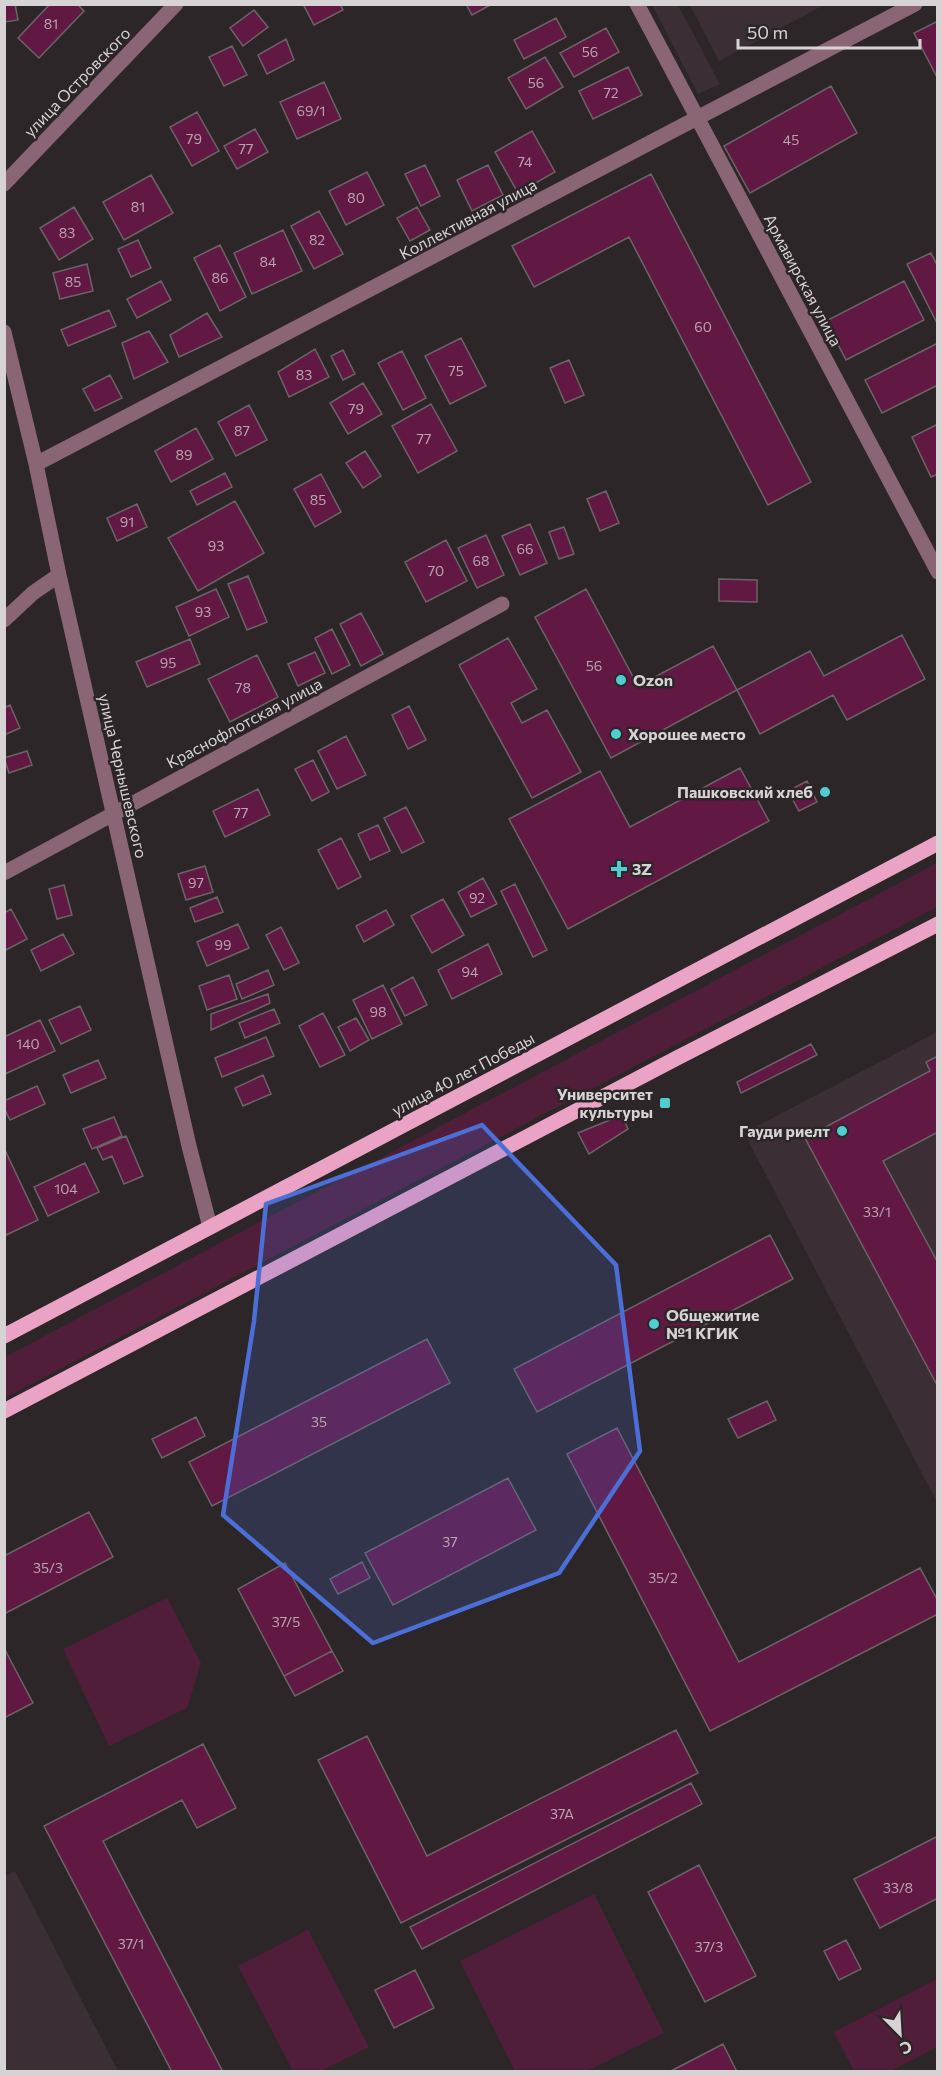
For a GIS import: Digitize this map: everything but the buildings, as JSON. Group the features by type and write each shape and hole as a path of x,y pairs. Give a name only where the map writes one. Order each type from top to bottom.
{"main road":[{"name":"улица 40 лет Победы","path":"4,1336 938,843"},
{"path":"4,1411 675,1059 938,924"}],"street":[{"name":"улица Островского","path":"4,184 176,4"},
{"name":"Армавирская улица","path":"637,4 938,572"},
{"name":"Коллективная улица","path":"36,464 915,4"},
{"name":"улица Чернышевского","path":"4,332 36,464 59,575 189,1146 210,1227"},
{"path":"4,620 33,593 59,575"},
{"name":"Краснофлотская улица","path":"4,873 502,604"}],"highlighted area":[{"path":"482,1125 616,1265 640,1451 559,1573 373,1643 223,1515 254,1321 266,1204"}],"shaded area":[{"path":"652,5 678,5 720,84 698,94"},
{"path":"690,5 824,5 719,61"},
{"path":"937,863 937,907 5,1398 5,1357"},
{"path":"937,1032 937,1502 744,1133"},
{"path":"167,1598 201,1663 187,1708 109,1746 63,1649"},
{"path":"15,1871 118,2071 5,2071 5,1876"},
{"path":"594,1894 664,2033 587,2071 515,2071 460,1961"},
{"path":"308,1930 369,2047 321,2071 293,2071 238,1966"},
{"path":"937,1979 937,2047 891,2071 854,2071 834,2032"}],"place":[{"name":"Ozon","path":"621,680"},
{"name":"Хорошее место","path":"616,734"},
{"name":"Пашковский хлеб","path":"825,792"},
{"name":"3Z","path":"619,869"},
{"name":"Университет культуры","path":"665,1103"},
{"name":"Гауди риелт","path":"842,1131"},
{"name":"Общежитие №1 КГИК","path":"654,1324"}]}
